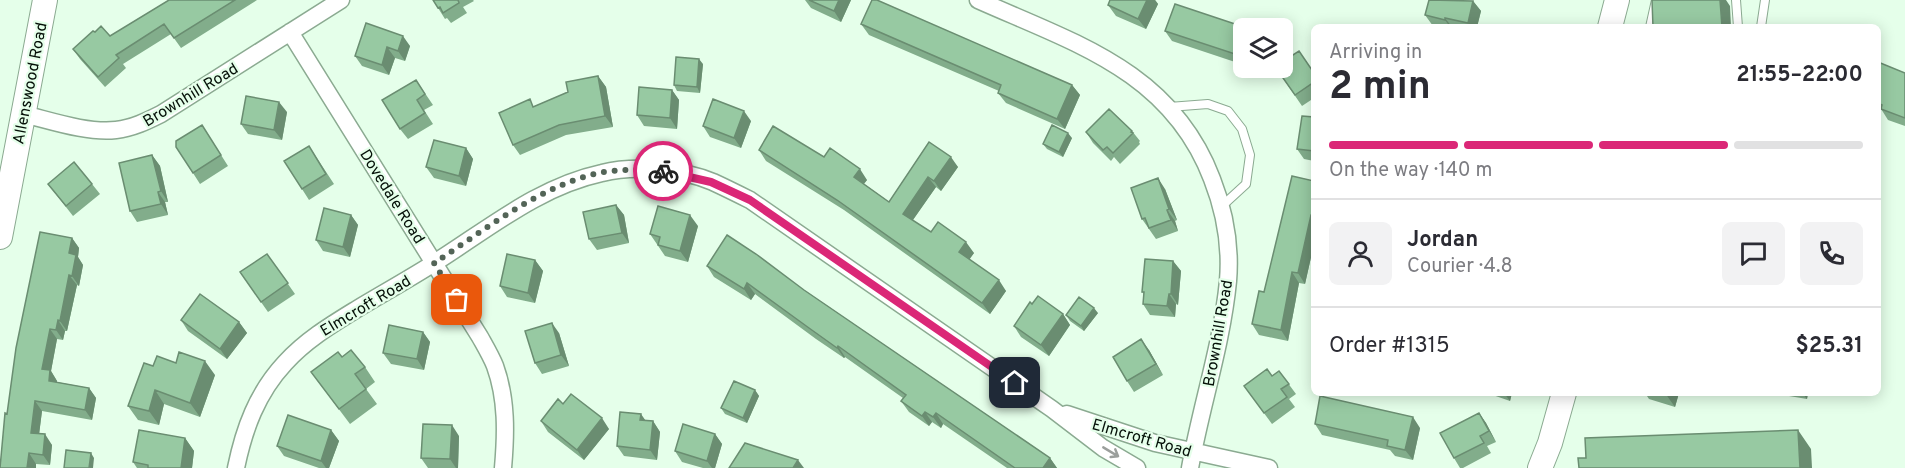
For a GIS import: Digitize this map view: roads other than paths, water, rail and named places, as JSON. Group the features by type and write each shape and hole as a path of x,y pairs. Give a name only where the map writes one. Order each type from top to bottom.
{"street":[{"name":"Allenswood Road","path":"0,237 45,0"},
{"name":"Brownhill Road","path":"23,114 93,129 116,130 138,125 161,114 341,0"},
{"name":"Brownhill Road","path":"978,0 1118,65 1150,88 1169,107 1190,136 1208,168 1222,206 1228,242 1228,280 1223,318 1192,460"},
{"path":"1611,24 1617,0"},
{"name":"Dovedale Road","path":"290,32 480,337 495,366 503,400 506,434 503,468"},
{"name":"Elmcroft Road","path":"236,468 250,416 265,387 285,362 314,336 434,263 534,198 602,172 635,169 673,172 711,182 750,200 1052,409 1103,448 1137,468"},
{"path":"1540,468 1550,443 1563,396"},
{"name":"Elmcroft Road","path":"1052,409 1155,443 1192,460 1269,468"}],"lane":[{"path":"1651,24 1656,0"},
{"path":"1736,0 1738,24"},
{"path":"1761,24 1765,0"},
{"path":"1169,107 1208,104 1228,111 1242,129 1250,155 1246,184 1222,206"}]}
